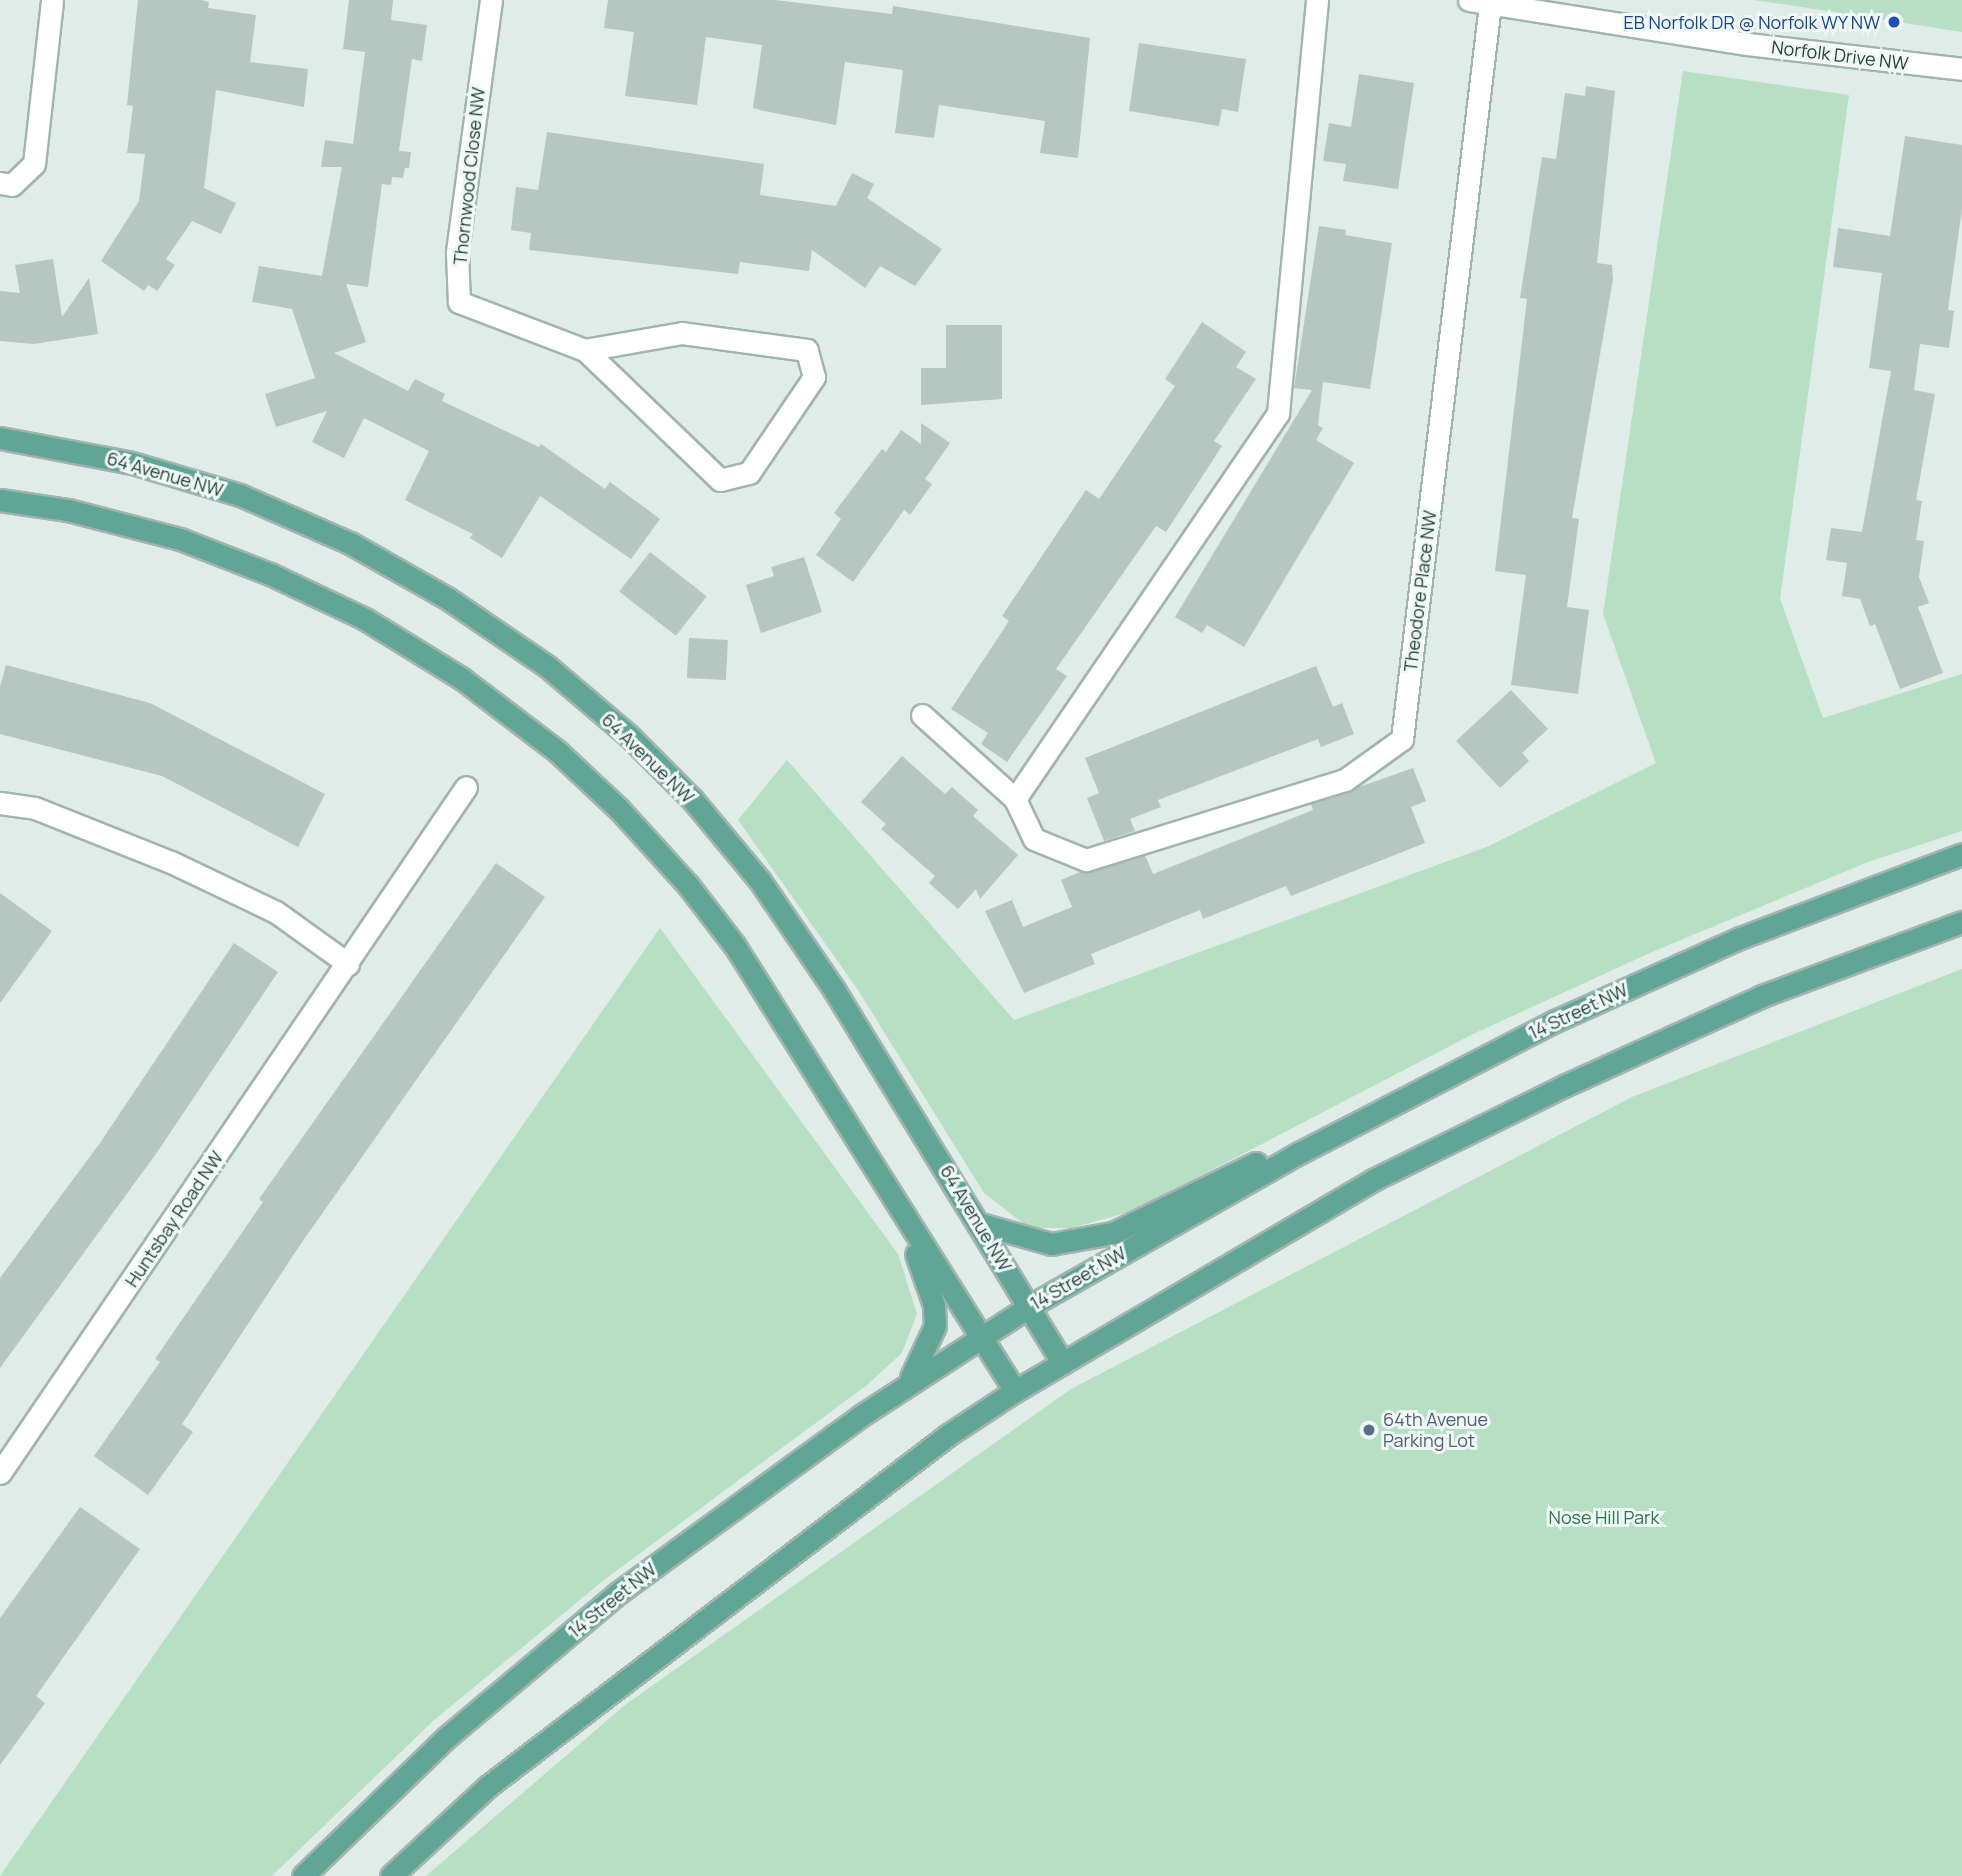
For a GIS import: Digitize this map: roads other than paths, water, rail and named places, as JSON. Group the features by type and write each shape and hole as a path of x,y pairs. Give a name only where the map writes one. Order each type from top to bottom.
{"main road":[{"name":"64 Avenue NW","path":"0,438 132,463 240,495 350,543 447,598 548,667 637,744 692,800 760,881 833,988 981,1224 1063,1363"},
{"path":"0,499 68,510 180,539 270,574 365,619 461,678 558,752 628,819 735,946 1015,1391"},
{"name":"14 Street NW","path":"303,1876 447,1737 618,1593 904,1386 1028,1307 1299,1153 1555,1021 1740,938 1962,854"},
{"path":"391,1876 518,1762 948,1435 1015,1391 1373,1180 1566,1085 1762,996 1962,922"},
{"path":"981,1224 1051,1244 1113,1233 1269,1156 1299,1153"},
{"path":"885,1185 934,1306 935,1331 921,1364 904,1386"}],"street":[{"path":"0,183 12,185 34,164 52,0"},
{"name":"Thornwood Close NW","path":"491,0 457,253 459,302 585,350 720,480 749,473 814,377 807,350 682,333 585,350"},
{"path":"922,715 1015,799 1278,413 1317,0"},
{"name":"Theodore Place NW","path":"1015,799 1034,839 1086,860 1345,780 1402,739 1480,2"},
{"name":"Norfolk Drive NW","path":"1480,2 1747,44 1962,69"},
{"name":"Huntsbay Road NW","path":"0,1473 466,787"},
{"path":"0,803 35,808 172,862 276,912 348,964"}],"place":[{"name":"EB Norfolk DR @ Norfolk WY NW","path":"1894,22"},
{"name":"64th Avenue Parking Lot","path":"1369,1430"}],"park label":[{"name":"Nose Hill Park","path":"1604,1517"}]}
